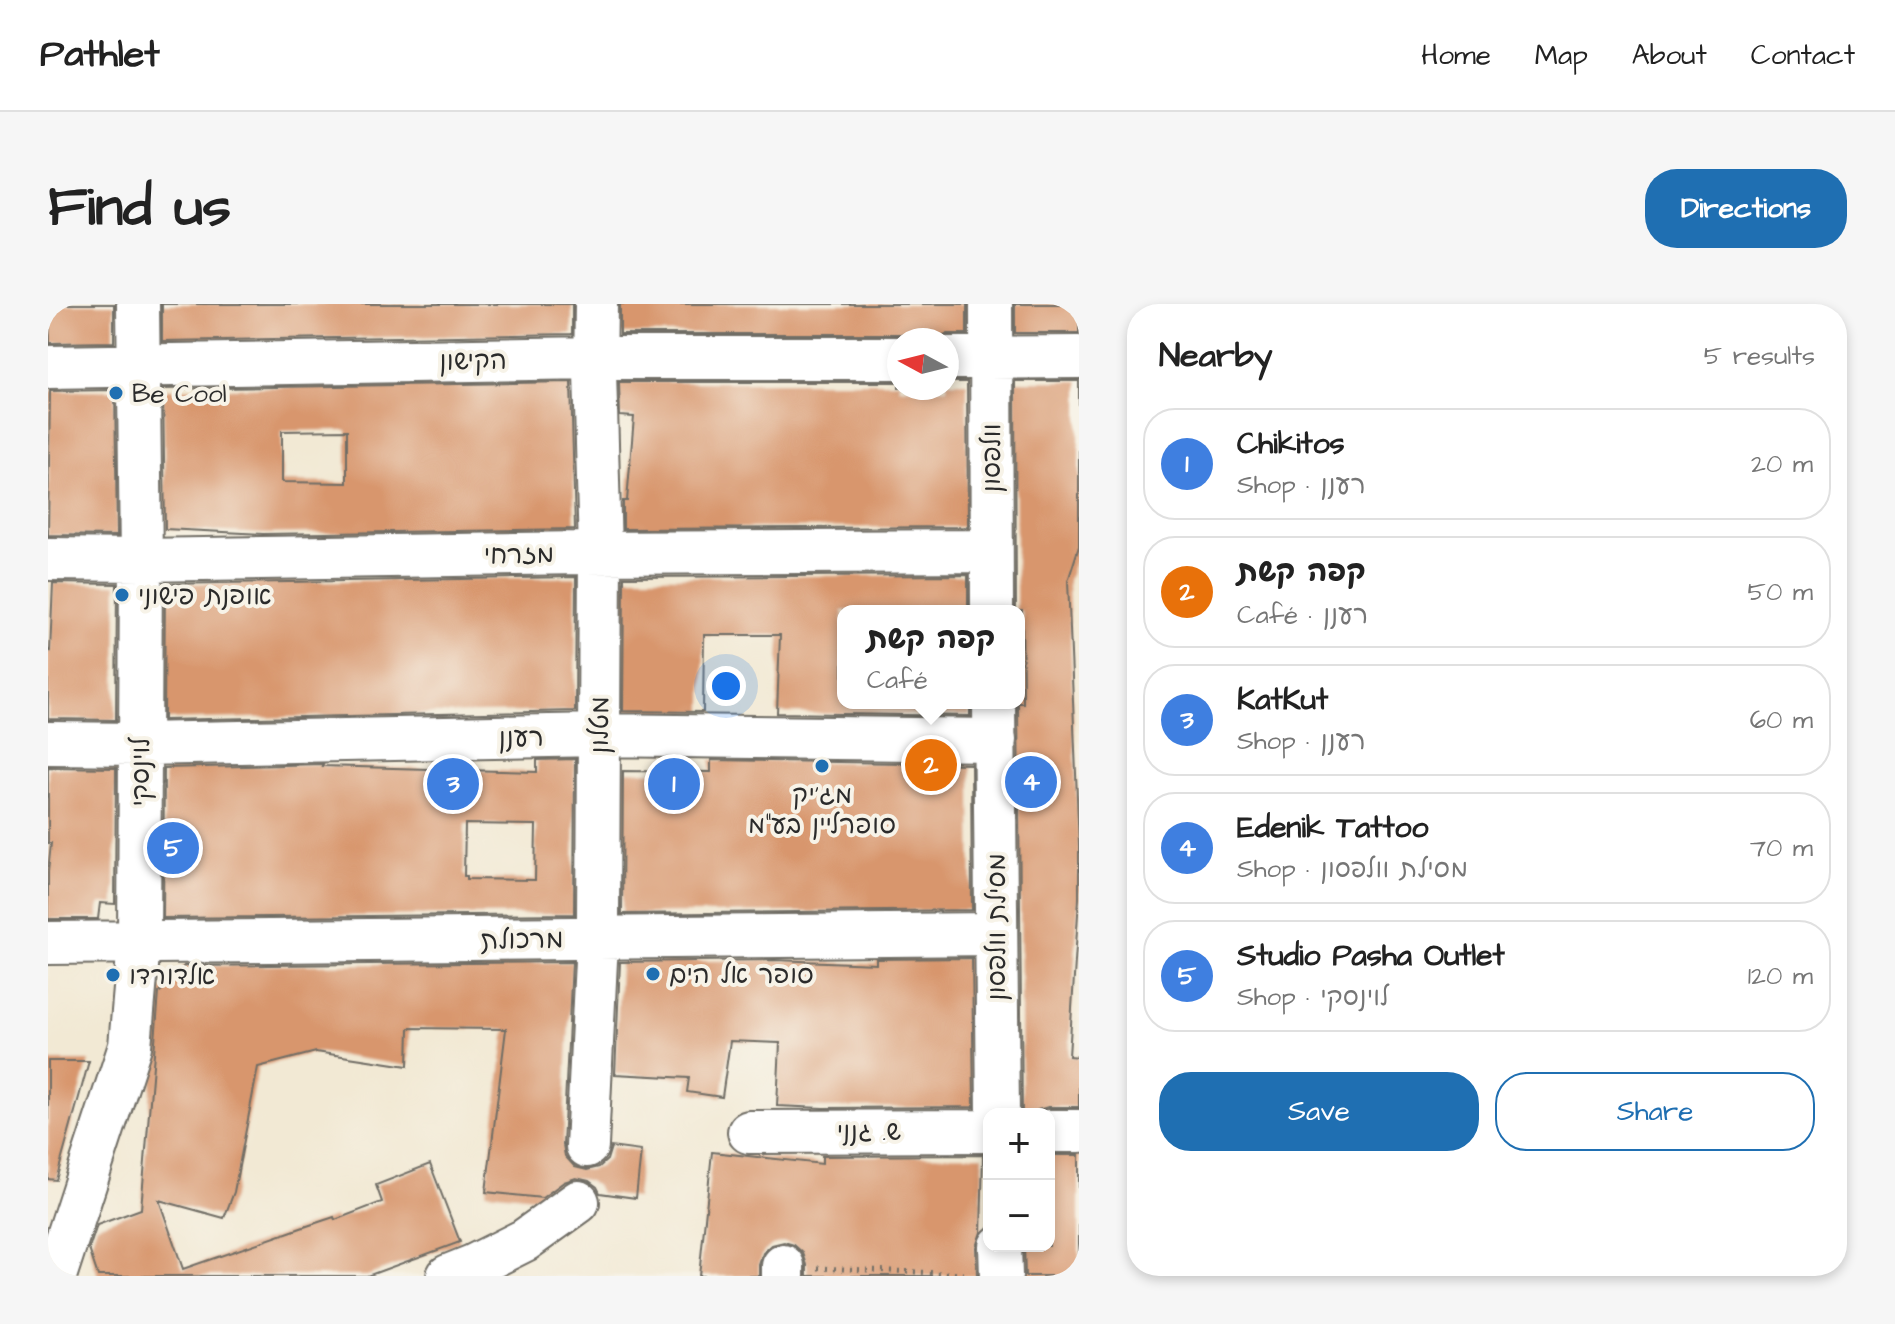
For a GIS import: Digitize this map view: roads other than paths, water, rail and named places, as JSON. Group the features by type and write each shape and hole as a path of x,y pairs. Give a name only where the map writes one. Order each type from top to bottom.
{"street":[{"name":"לוינסקי","path":"55,1276 130,1046 139,943 141,560 138,304"},
{"name":"מטלון","path":"587,1146 598,939 600,553 596,304"},
{"name":"וולפסון","path":"991,304 992,605"},
{"path":"959,358 1079,357"},
{"name":"הקישון","path":"48,367 595,358 887,358"},
{"name":"מזרחי","path":"48,559 990,551"},
{"name":"רענן","path":"48,743 599,735 994,722"},
{"name":"מסילת וולפסון","path":"994,722 998,1108"},
{"name":"מרכולת","path":"48,943 996,934"},
{"name":"ש. גנני","path":"749,1132 983,1131"},
{"path":"1055,1131 1079,1131"},
{"path":"448,1276 525,1240 578,1202"},
{"path":"1000,1252 1001,1276"}],"place":[{"name":"Be Cool","path":"116,393"},
{"name":"אופנת פישוני","path":"122,595"},
{"name":"קפה קשת","path":"931,765"},
{"name":"מג'יק סופרליין בע\"מ","path":"822,766"},
{"name":"Edenik Tattoo","path":"1031,782"},
{"name":"KatKut","path":"453,784"},
{"name":"Chikitos","path":"674,784"},
{"name":"Studio Pasha Outlet","path":"173,848"},
{"name":"סופר אל הים","path":"653,974"},
{"name":"אלדורדו","path":"113,975"}]}
